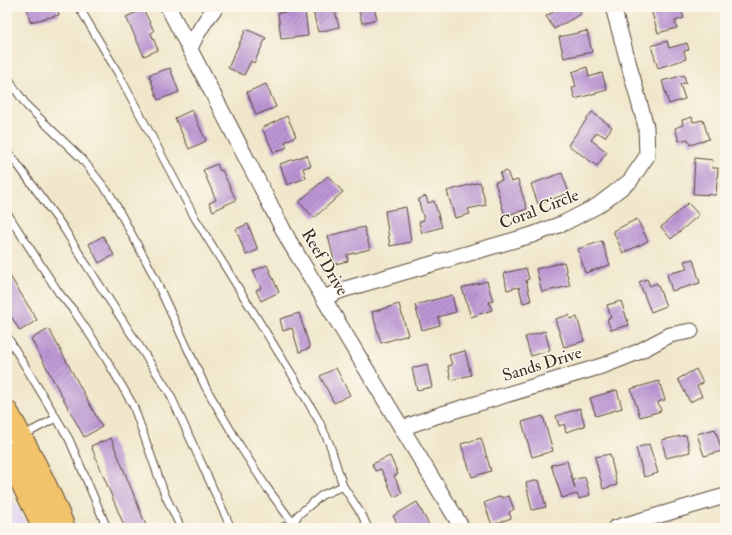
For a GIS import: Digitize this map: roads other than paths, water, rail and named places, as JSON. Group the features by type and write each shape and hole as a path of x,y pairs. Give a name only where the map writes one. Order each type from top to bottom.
{"main road":[{"path":"7,412 14,440 55,505 64,528"},
{"path":"7,453 43,528"}],"street":[{"name":"Reef Drive","path":"168,7 289,241 462,528"},
{"path":"190,48 206,18 216,7"},
{"name":"Coral Circle","path":"324,298 342,290 532,235 564,223 597,206 630,181 647,156 646,127 613,7"},
{"name":"Sands Drive","path":"402,428 436,416 605,365 638,352 670,335 691,331"},
{"path":"615,528 725,496"}],"lane":[{"path":"79,7 118,73 195,218 293,376 318,421 330,445 344,486 368,528"},
{"path":"7,75 27,106 82,159 111,196 151,270 206,388 265,485 284,512 301,528"},
{"path":"7,150 63,227 169,392 231,528"},
{"path":"7,212 59,293 74,311 120,381 133,405 165,495 181,528"},
{"path":"7,336 69,439 107,528"},
{"path":"14,440 56,418"},
{"path":"281,528 294,522 298,516 322,496 344,486"},
{"path":"7,524 8,528"}]}
